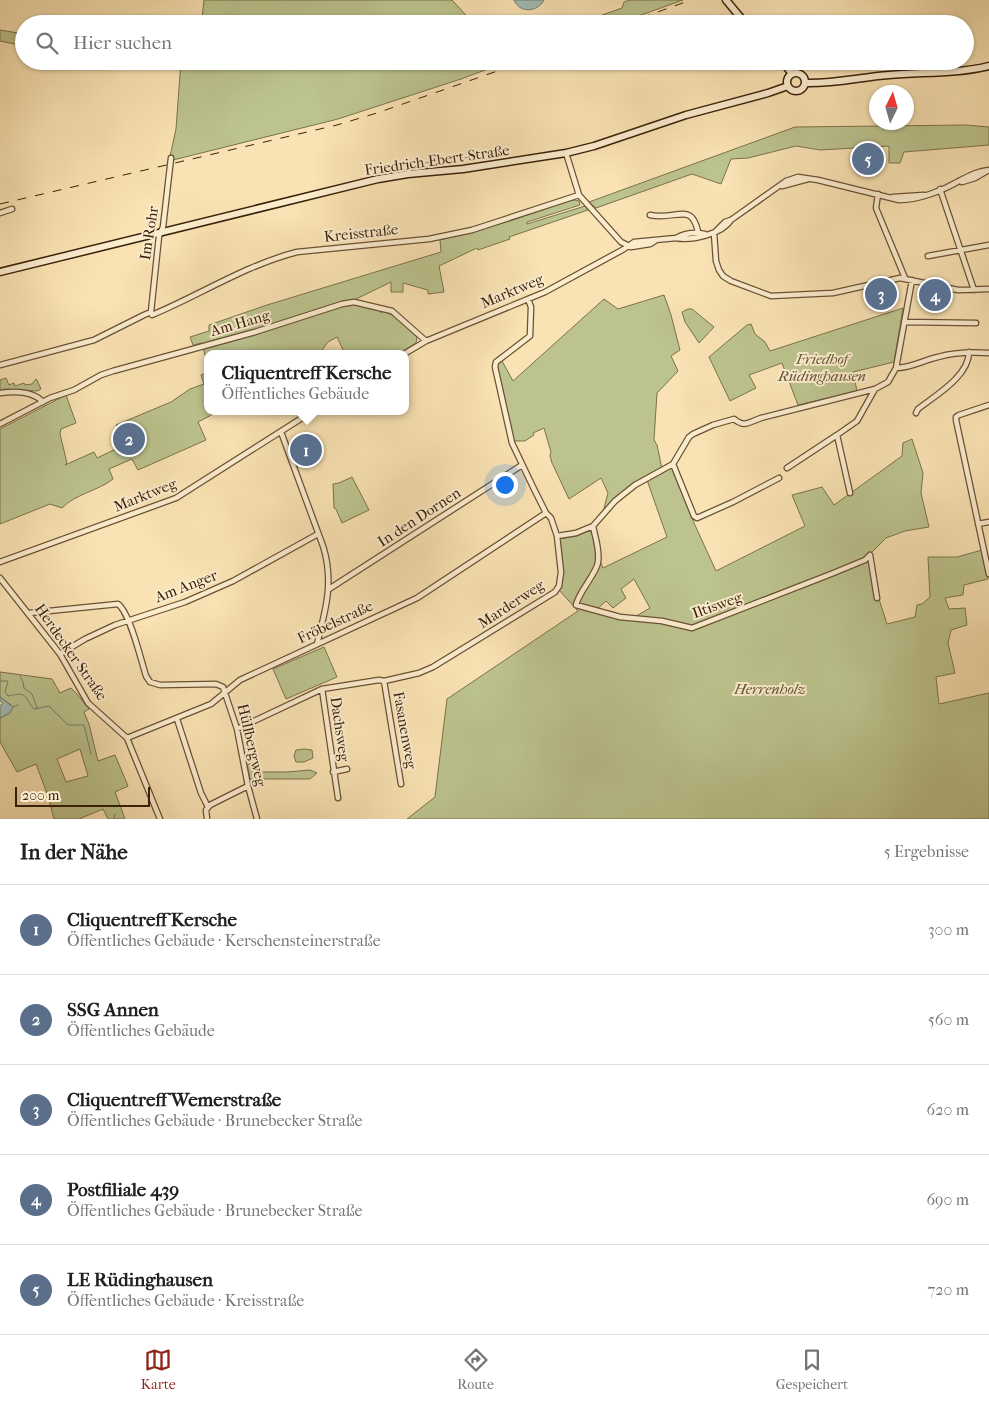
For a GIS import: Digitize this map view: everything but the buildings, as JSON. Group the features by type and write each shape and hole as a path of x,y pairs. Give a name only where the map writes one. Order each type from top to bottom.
{"street":[{"path":"726,0 738,15"},
{"name":"Friedrich-Ebert-Straße","path":"974,69 989,66"},
{"path":"789,70 792,74"},
{"name":"Friedrich-Ebert-Straße","path":"0,272 378,179 463,169 566,153 594,146 686,115 788,86 792,90 798,91 802,89 805,83 833,83 887,75 967,70"},
{"path":"788,86 788,78 792,74 800,74 805,79 805,83"},
{"path":"566,153 579,195 616,237 627,246 634,242 676,238 683,240 714,232 725,222 731,220 793,178 809,178 892,197 924,195 958,182 974,173 989,170"},
{"name":"Im Rohr","path":"150,312 159,236 164,227 171,158"},
{"path":"940,189 974,290"},
{"path":"878,194 876,208 905,278"},
{"name":"Kreisstraße","path":"0,364 90,341 150,312 152,315 282,256 297,252 430,239 472,230 579,195"},
{"path":"0,213 12,209"},
{"path":"650,215 659,217 680,214 689,215 697,223 699,235"},
{"path":"714,232 716,261 723,276 731,281 771,296 833,293 905,278 958,290 989,289"},
{"path":"928,256 989,245"},
{"name":"Marktweg","path":"409,351 426,341 528,300 561,284 627,246"},
{"path":"557,536 576,534 593,526 615,501 635,485 673,464 693,434 735,417 740,424 744,424 760,418 875,389 888,382 896,368 912,280"},
{"name":"Marderweg","path":"237,729 322,689 379,680 384,681 433,668 554,592 559,586 561,572 557,536 551,518 546,512 512,443 495,367 496,362 530,336 531,307 528,300"},
{"name":"Am Hang","path":"0,424 42,402 74,390 113,371 254,332 342,304 354,302 392,311 426,341"},
{"path":"904,322 976,323"},
{"path":"916,414 918,409 959,376 966,366 969,352"},
{"path":"896,368 906,368 948,354 989,353"},
{"path":"787,468 857,421 875,389"},
{"path":"0,393 11,392 35,395 42,402"},
{"path":"989,405 959,415 956,420 989,574"},
{"name":"Marktweg","path":"0,562 176,498 307,415"},
{"path":"281,432 328,565 329,589 318,644"},
{"path":"837,435 850,493"},
{"path":"673,464 696,518 733,502 779,478"},
{"name":"In den Dornen","path":"329,589 522,465"},
{"name":"Fröbelstraße","path":"127,738 212,704 240,680 417,598 546,512"},
{"path":"978,524 989,522"},
{"name":"Iltisweg","path":"593,526 598,564 577,598 576,605 620,617 662,621 692,628 832,574 865,560 870,555 877,598"},
{"name":"Am Anger","path":"60,654 100,631 185,602 211,591 254,570 318,534"},
{"name":"Herdecker Straße","path":"0,578 60,654 88,703 127,738 160,819"},
{"name":"Hüllbergweg","path":"29,613 116,603 121,606 128,620 146,676 150,682 160,685 216,684 223,687 237,729 248,786 257,819"},
{"name":"Fasanenweg","path":"384,681 401,784"},
{"name":"Dachsweg","path":"322,689 338,798"},
{"path":"177,719 201,793 208,807 207,819"},
{"name":"Dachsweg","path":"333,772 347,769"},
{"path":"208,807 248,786"}],"green space":[{"path":"204,0 452,0 466,15 202,15"},
{"path":"630,0 683,0 641,15 602,15 622,8 624,2"},
{"path":"0,30 15,32 15,44 0,41"},
{"path":"180,70 485,70 338,119 169,161 176,129"},
{"path":"966,125 989,127 989,145 904,152 900,163 889,163 889,146 820,150 796,146 748,158 731,159 721,184 692,174 596,208 589,202 795,127 869,126 869,130 914,130 914,126"},
{"path":"566,201 579,201 580,205 527,222 527,224 585,206 588,210 509,237 510,239 478,250 477,248 439,266 444,292 428,294 428,290 403,283 403,292 391,292 391,282 356,299 356,305 383,310 380,313 383,311 395,316 417,337 416,343 405,350 343,350 337,337 328,342 322,350 204,351 202,343 193,345 190,337 209,331 209,325 267,305 441,252 440,240 512,220"},
{"path":"664,295 680,350 671,356 678,371 657,393 654,440 657,445 662,469 635,485 603,512 608,493 601,478 569,499 552,463 544,428 533,433 534,435 525,441 513,441 496,368 497,364 502,361 513,381 604,299 618,309"},
{"name":"Friedhof Rüdinghausen","path":"903,308 894,362 853,372 857,391 798,405 782,363 749,375 756,388 730,401 709,357 747,325 751,324 755,334 765,342 770,351"},
{"path":"692,309 714,327 699,343 685,322 682,312"},
{"path":"6,378 9,385 14,383 15,386 24,383 25,385 32,384 36,379 41,389 37,391 0,390 0,380"},
{"path":"204,384 204,415 211,415 198,422 206,440 138,470 132,459 109,469 113,479 101,487 73,499 62,508 50,504 0,524 0,429 66,395 76,423 61,429 60,434 67,463 65,465 94,452 97,458 124,445 116,425 171,402 190,389"},
{"name":"Herrenholz","path":"912,439 923,473 921,493 929,527 905,531 886,538 871,553 879,599 887,624 915,617 917,605 922,604 930,597 928,557 957,557 982,550 988,579 964,585 963,595 945,598 949,609 965,608 967,625 951,630 948,643 955,673 936,677 939,704 989,693 989,819 407,819 435,797 447,699 578,611 559,590 562,581 559,539 577,536 588,531 592,532 595,548 603,568 667,537 647,480 672,466 694,523 716,571 805,526 792,495 822,487 834,505 902,456 903,443","holes":["634,579 650,608 631,619 595,611 606,601 613,608 626,598 621,589"]},
{"path":"352,477 369,510 342,523 334,508 333,484"},
{"path":"324,647 337,677 286,699 273,669"},
{"path":"0,672 52,679 60,693 71,688 89,709 84,712 89,724 98,761 115,755 128,786 115,792 125,819 108,819 103,809 79,819 54,819 36,764 17,772 0,742 0,718 10,713 11,705 0,697","holes":["80,749 88,776 66,782 57,759"]},
{"path":"296,750 312,750 313,758 304,762 296,762 294,756"},
{"path":"255,762 258,772 310,770 317,773 310,779 250,779 247,765"}],"water":[{"path":"514,0 544,0 538,7 529,10 520,8"},
{"path":"0,697 13,707 10,713 0,718 0,706 3,703 0,701"}],"waterway":[{"path":"20,676 24,688 32,694 37,708"},
{"path":"0,681 8,681 5,692 8,696 22,694 34,709 49,706 68,725 84,725 91,754"},
{"path":"13,707 18,705"},
{"path":"114,819 115,814"}],"railway":[{"path":"649,15 691,0"},
{"path":"0,204 337,125 500,70"}],"place":[{"name":"LE Rüdinghausen","path":"868,159"},
{"name":"Cliquentreff Wemerstraße","path":"881,294"},
{"name":"Postfiliale 439","path":"935,295"},
{"name":"SSG Annen","path":"129,439"},
{"name":"Cliquentreff Kersche","path":"306,450"}]}
